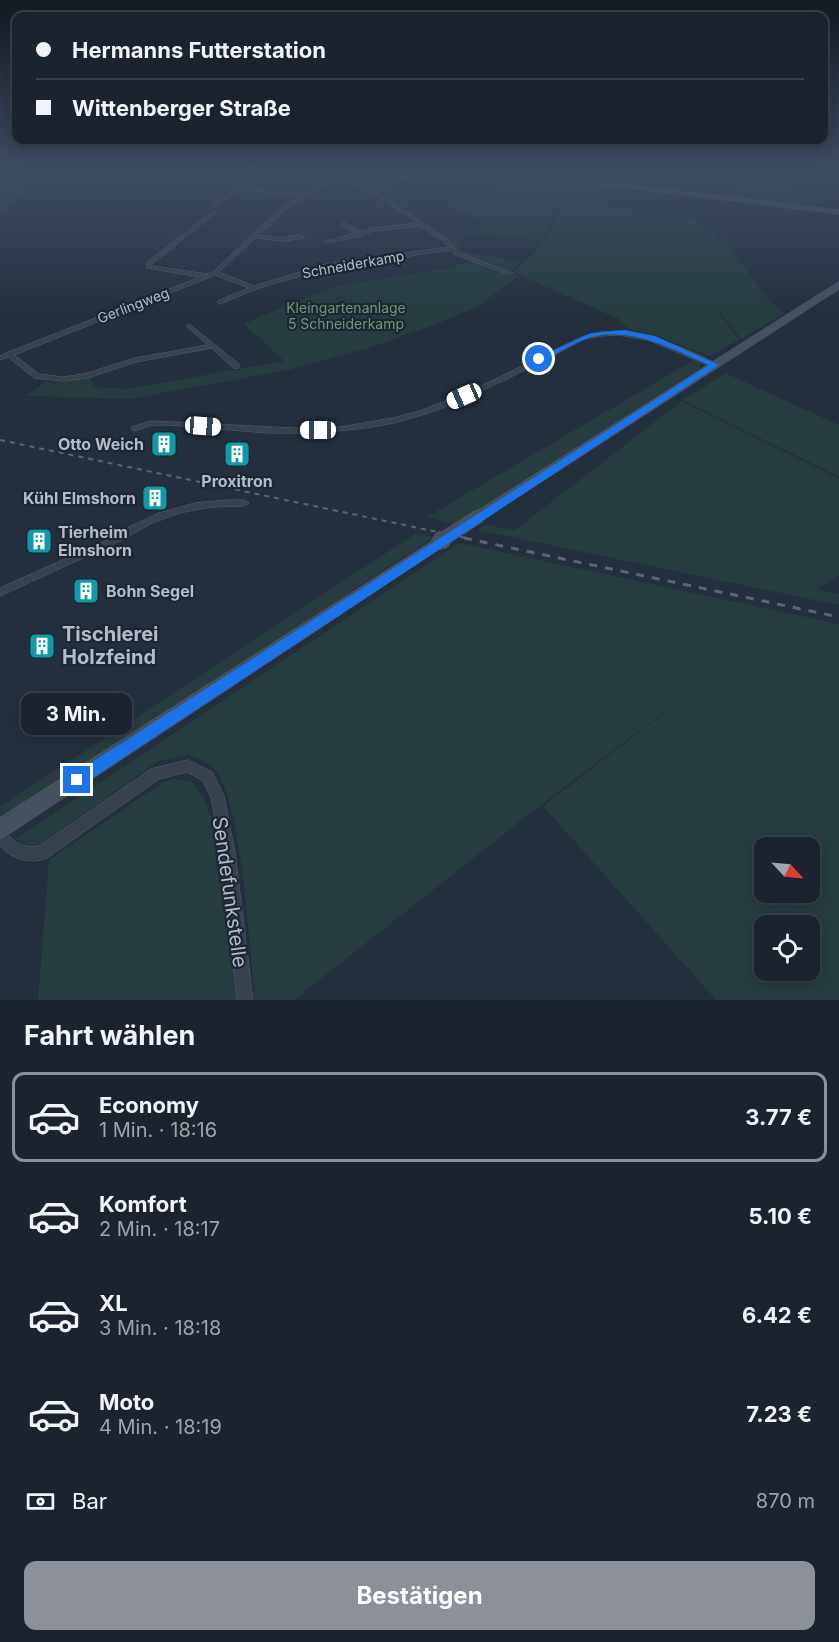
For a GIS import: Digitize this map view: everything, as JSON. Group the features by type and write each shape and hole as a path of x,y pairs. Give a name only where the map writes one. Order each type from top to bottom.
{"main road":[{"path":"0,833 479,516 839,285"}],"street":[{"path":"207,219 150,263 149,267 207,276"},
{"name":"Gerlingweg","path":"0,357 215,273 273,219"},
{"path":"413,219 461,256 510,273"},
{"path":"344,224 354,231 363,233"},
{"path":"327,242 360,236 372,230 421,224"},
{"path":"254,236 287,238"},
{"name":"Schneiderkamp","path":"220,302 254,288 326,266 453,248"},
{"path":"215,273 254,288"},
{"path":"189,327 236,366"},
{"path":"135,429 152,423 318,430 385,423 451,402 583,338 604,333 625,332 645,335 721,361"},
{"path":"184,352 189,346 206,339"},
{"path":"8,354 37,376 63,379 135,360 213,346"},
{"path":"0,592 119,538 134,527 158,517 208,504 244,503"},
{"name":"Sendefunkstelle","path":"0,833 19,852 30,855 42,853 156,773 188,766 207,776 217,796 228,853 245,1000"}],"green space":[{"path":"490,219 553,219 542,241 468,234 455,244 465,252 521,262 510,272 464,256 448,242"},
{"path":"556,219 695,219 726,242 771,303 769,303 774,304 785,313 741,339 708,297 739,340 709,356 657,336 629,329 619,319 513,272 541,246"},
{"name":"Kleingartenanlage 5 Schneiderkamp","path":"472,261 518,276 477,307 429,327 368,348 288,370 129,399 27,396 45,382 62,382 90,376 94,387 127,389 284,361 244,324 286,305 338,286 445,269"},
{"path":"694,360 700,363 700,368 455,525 427,517"},
{"path":"725,373 839,425 839,477 683,400"},
{"path":"682,401 839,479 839,575 817,589 839,594 839,605 478,530 486,525 515,530"},
{"path":"415,534 434,537 0,823 0,807"},
{"path":"459,543 839,624 839,1000 716,1000 543,806 712,676 542,804 294,1000 255,1000 243,880 232,814 225,788 216,771 204,761 189,754 157,762 39,845 26,846 16,839"},
{"path":"176,779 191,781 204,797 212,820 237,1000 38,1000 49,860 162,783"}],"railway":[{"path":"0,440 471,539"},
{"path":"464,538 839,617"}],"place":[{"name":"Otto Weich","path":"164,444"},
{"name":"Proxitron","path":"237,454"},
{"name":"Kühl Elmshorn","path":"155,498"},
{"name":"Tierheim Elmshorn","path":"39,541"},
{"name":"Bohn Segel","path":"86,591"},
{"name":"Tischlerei Holzfeind","path":"42,646"}],"route":[{"path":"77,780 715,365 653,338 625,332 594,334 539,359"}]}
